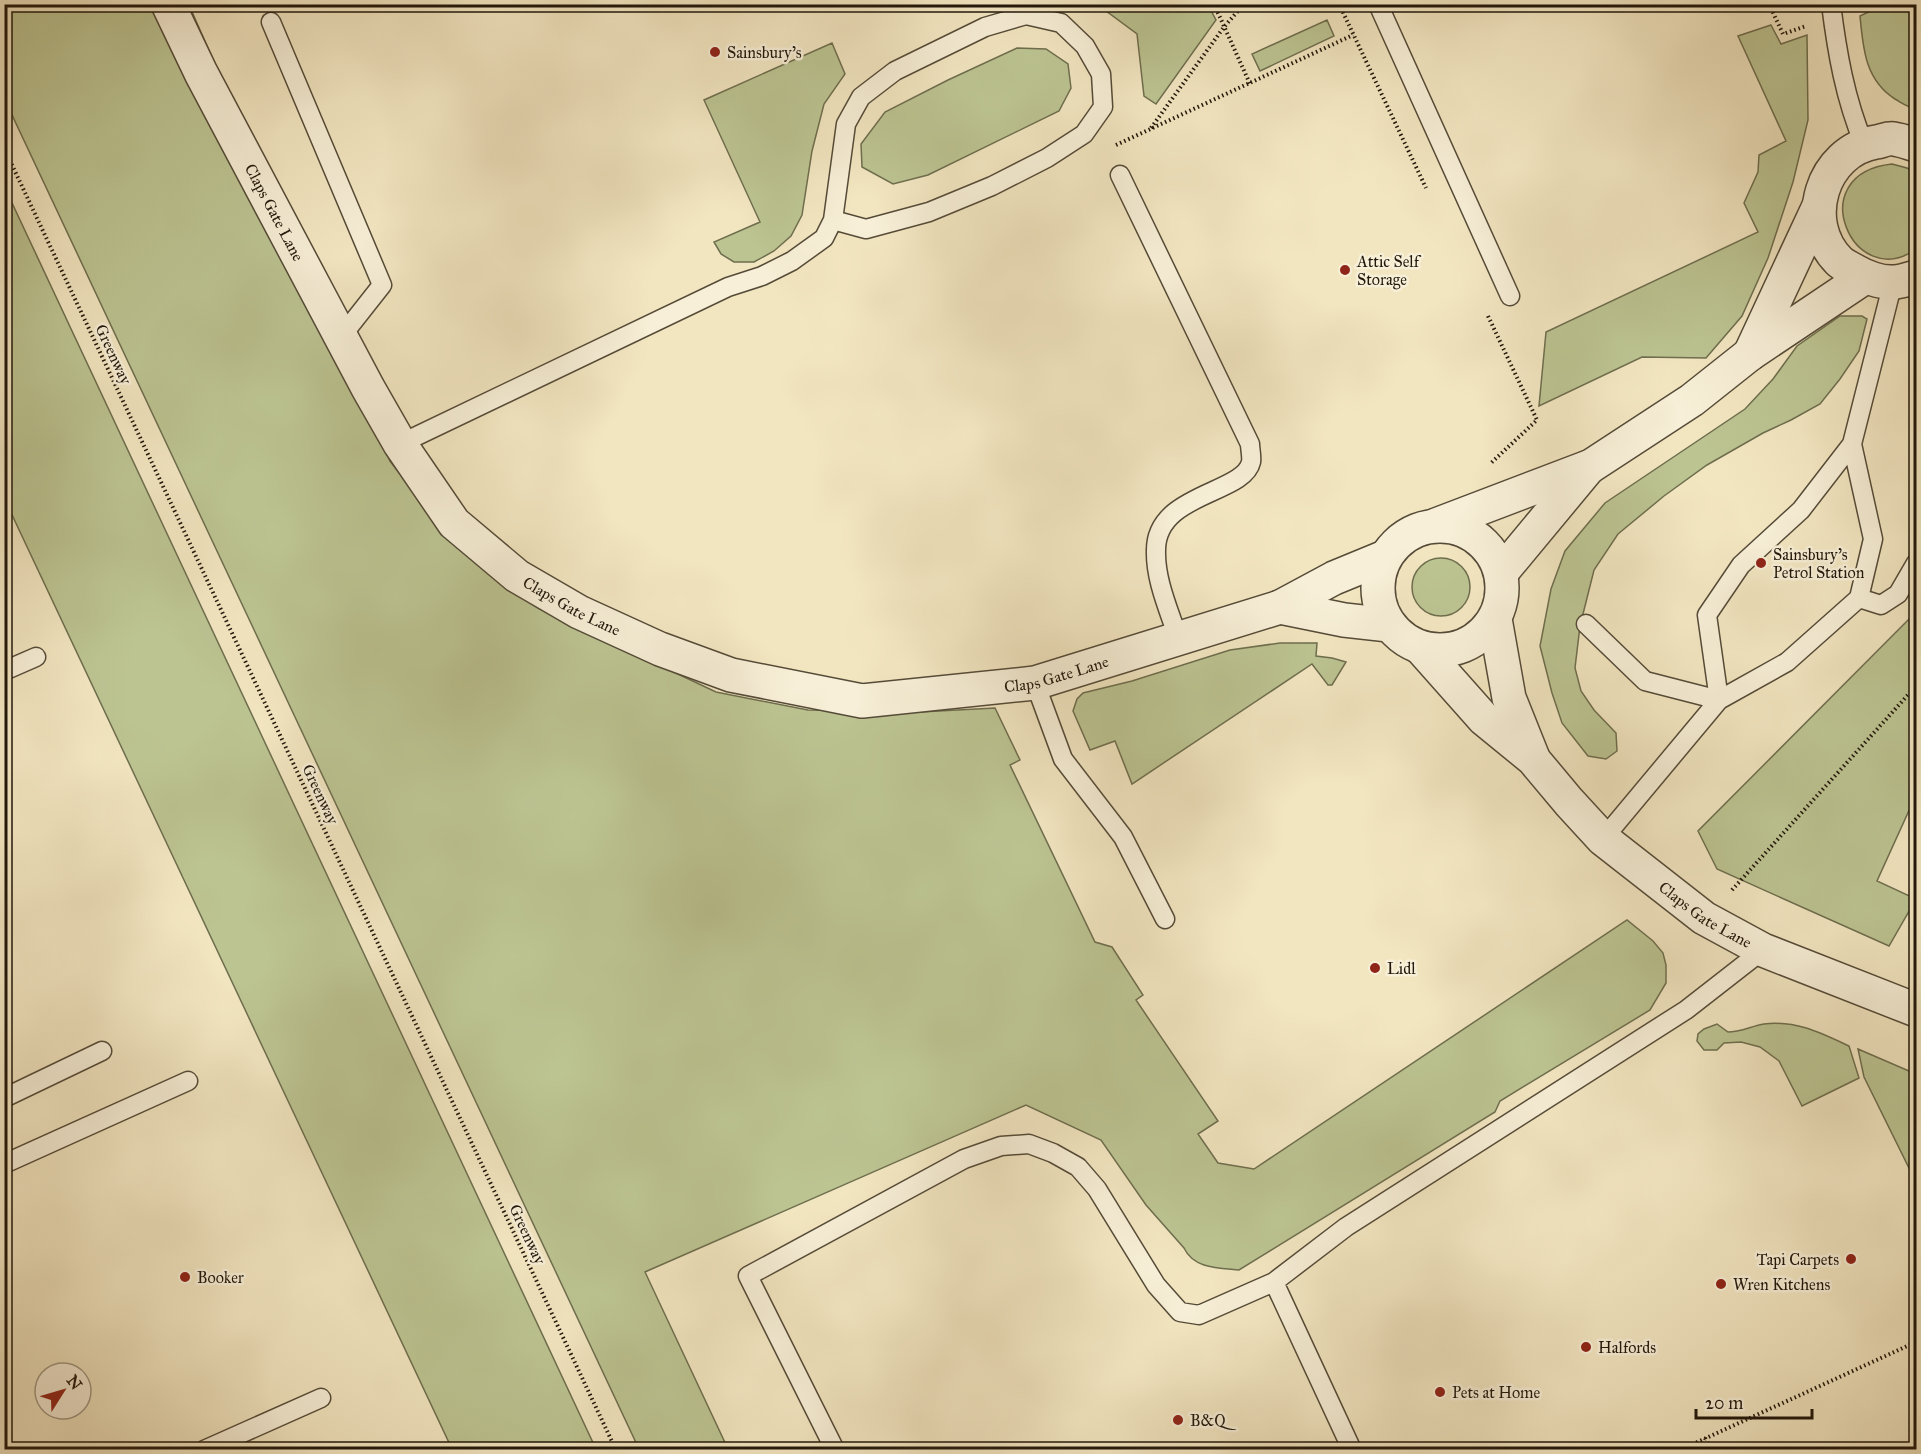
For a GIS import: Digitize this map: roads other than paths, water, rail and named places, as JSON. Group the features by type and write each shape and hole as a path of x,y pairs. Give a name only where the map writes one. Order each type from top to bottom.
{"street":[{"name":"Claps Gate Lane","path":"168,4 201,72 341,337 400,444 454,523 517,576 579,612 660,649 731,675 862,701 1035,683 1280,607 1334,578 1385,557 1398,541 1416,530 1436,525 1591,466"},
{"path":"1750,354 1819,206 1823,186 1832,168 1847,154 1864,144 1893,139 1917,145"},
{"path":"1819,206 1821,226 1827,245 1840,261 1892,279"},
{"path":"1501,573 1591,466 1692,400 1750,354 1892,279"},
{"path":"1385,557 1378,579 1379,603 1389,625 1403,639 1421,648 1442,651 1464,647 1482,636 1495,619 1502,597 1501,573 1491,551 1476,537 1458,528 1436,525"},
{"name":"Claps Gate Lane","path":"1280,607 1344,620 1389,625"},
{"path":"1495,619 1509,698 1533,759"},
{"path":"1421,648 1484,719 1533,759"},
{"name":"Claps Gate Lane","path":"1533,759 1569,802 1604,838 1704,918 1763,950 1917,1010"}],"lane":[{"path":"1378,4 1510,296"},
{"path":"1831,4 1842,77 1864,144"},
{"path":"400,444 728,287 762,276 792,261 824,238 833,220 846,124 861,97 895,70 985,27 1026,15 1061,23 1085,46 1101,75 1103,107 1084,134 1047,158 992,186 929,212 866,229 833,220"},
{"path":"271,22 382,285 341,337"},
{"path":"1120,175 1250,444 1251,463 1241,477 1204,494 1179,509 1171,514 1161,526 1155,547 1157,570 1178,638"},
{"path":"1719,700 1707,615 1741,565 1801,510 1852,444 1892,279"},
{"path":"1604,838 1719,700 1786,662 1859,598 1874,539 1852,444"},
{"path":"1859,598 1881,605 1898,594 1917,563"},
{"path":"1586,624 1646,681 1719,700"},
{"path":"4,671 36,657"},
{"path":"1035,683 1063,759 1123,837 1165,919"},
{"path":"835,1449 748,1276 964,1159 1001,1146 1029,1144 1053,1153 1078,1167 1097,1189 1156,1285 1180,1312 1199,1315 1274,1282 1346,1227 1686,1010 1763,950"},
{"path":"4,1098 102,1051"},
{"path":"4,1164 188,1081"},
{"path":"1274,1282 1352,1449"},
{"path":"204,1449 321,1398"}],"place":[{"name":"Sainsbury's","path":"715,52"},
{"name":"Attic Self Storage","path":"1345,270"},
{"name":"Sainsbury's Petrol Station","path":"1761,563"},
{"name":"Lidl","path":"1375,968"},
{"name":"Tapi Carpets","path":"1851,1259"},
{"name":"Booker","path":"185,1277"},
{"name":"Wren Kitchens","path":"1721,1284"},
{"name":"Halfords","path":"1586,1347"},
{"name":"Pets at Home","path":"1440,1392"},
{"name":"B&Q","path":"1178,1420"}]}
